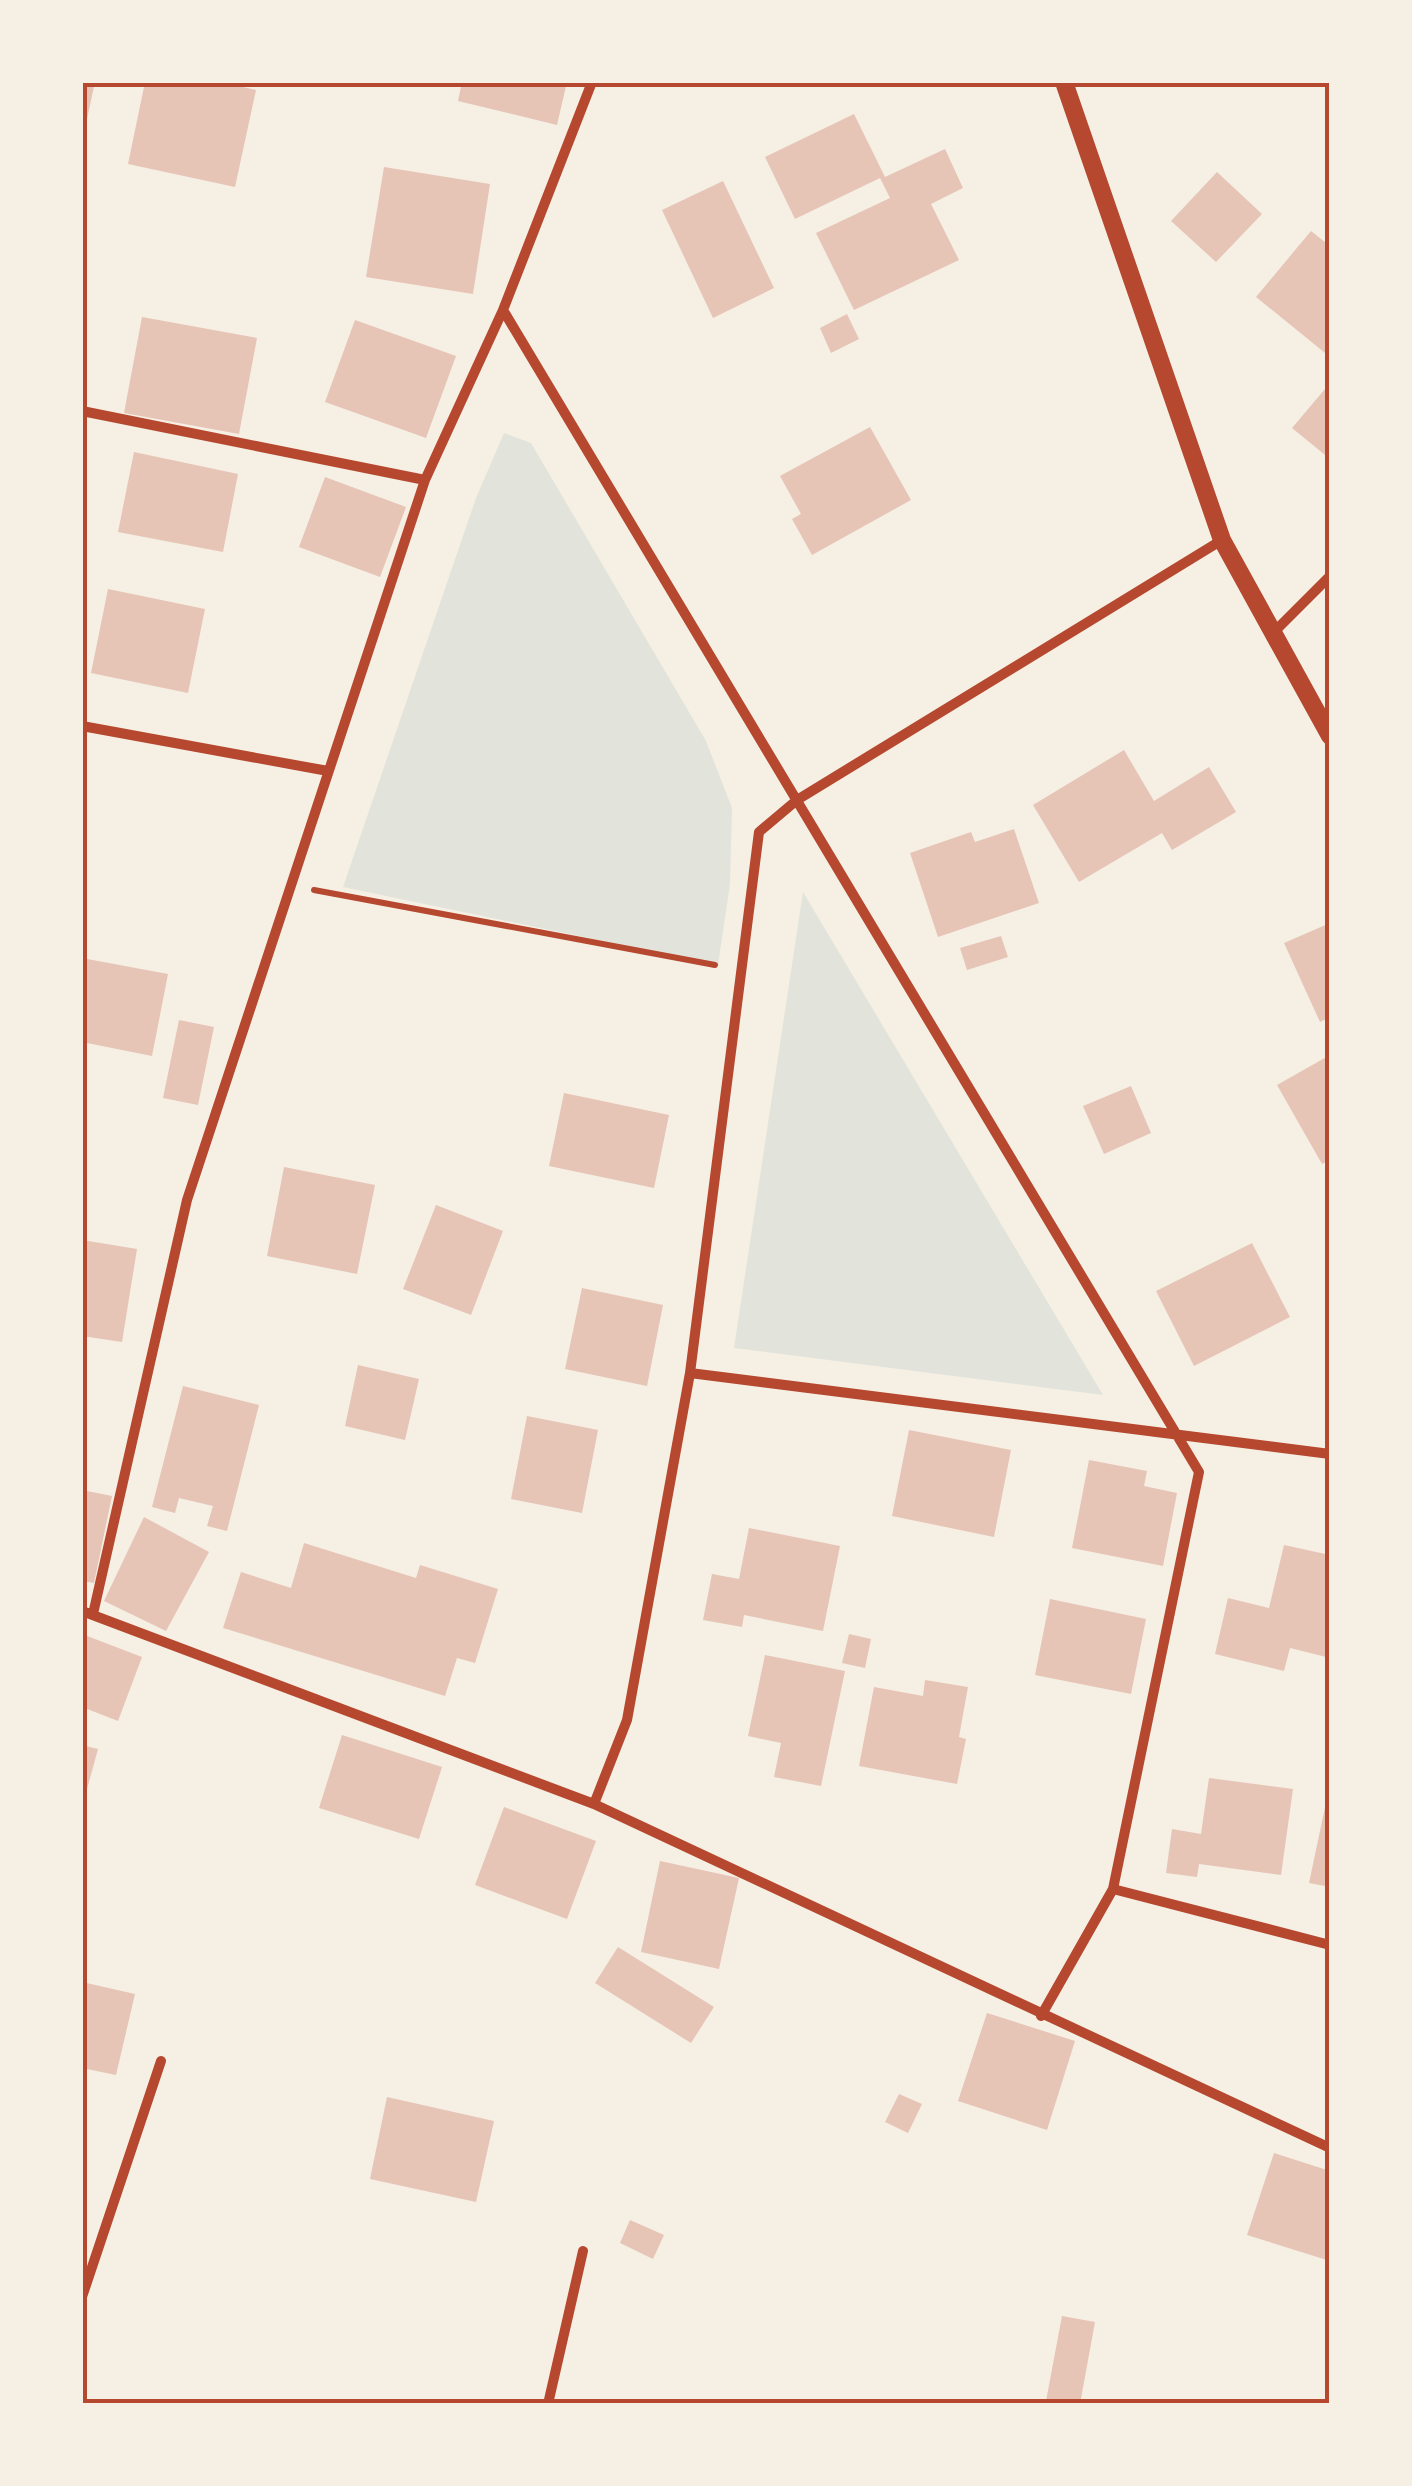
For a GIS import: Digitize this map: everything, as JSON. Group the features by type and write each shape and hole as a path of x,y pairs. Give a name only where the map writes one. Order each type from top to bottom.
{"street":[{"path":"592,82 503,310 424,480 328,771 187,1200 88,1612 594,1804 1330,2148"},
{"path":"1064,82 1222,540 1330,736"},
{"path":"503,310 1198,1472 1113,1889 1041,2016"},
{"path":"82,411 424,480"},
{"path":"594,1804 627,1720 690,1373 759,832 797,800 1222,540"},
{"path":"1273,633 1330,576"},
{"path":"82,726 328,771"},
{"path":"690,1373 1330,1454"},
{"path":"1113,1889 1330,1945"},
{"path":"82,2297 161,2061"},
{"path":"548,2404 583,2251"}],"path":[{"path":"292,886 741,970"}],"shaded area":[{"path":"504,433 531,443 706,741 732,808 730,884 718,965 343,887 476,498"},
{"path":"803,892 1103,1395 734,1348"}],"building":[{"path":"82,82 95,82 84,133 82,132"},
{"path":"145,82 221,82 256,90 235,187 128,164"},
{"path":"462,82 567,82 557,125 458,101"},
{"path":"854,114 885,177 945,149 963,188 931,204 959,260 854,310 816,233 890,198 880,178 795,219 765,157"},
{"path":"384,167 490,184 473,294 366,277"},
{"path":"1217,172 1262,214 1216,262 1171,221"},
{"path":"723,181 774,288 713,318 662,210"},
{"path":"1311,231 1330,246 1330,357 1256,297"},
{"path":"847,314 859,339 831,353 820,328"},
{"path":"142,317 257,338 239,434 124,413"},
{"path":"355,320 456,356 426,438 325,402"},
{"path":"1330,383 1330,459 1292,428"},
{"path":"870,427 911,500 812,555 792,519 801,514 780,476"},
{"path":"134,452 238,474 223,552 118,532"},
{"path":"325,477 406,507 380,577 299,547"},
{"path":"108,589 205,609 188,693 91,673"},
{"path":"1124,750 1154,801 1209,767 1236,812 1172,850 1162,833 1079,882 1033,805"},
{"path":"1014,829 1039,903 938,937 910,853 971,832 975,842"},
{"path":"1330,923 1330,1017 1320,1022 1284,943"},
{"path":"1001,936 1008,957 967,970 960,948"},
{"path":"82,958 168,974 152,1056 82,1042"},
{"path":"179,1020 214,1027 198,1105 163,1098"},
{"path":"1330,1055 1330,1160 1322,1164 1277,1085"},
{"path":"1131,1086 1151,1133 1104,1154 1083,1106"},
{"path":"564,1093 669,1115 654,1188 549,1166"},
{"path":"284,1167 375,1185 357,1274 267,1256"},
{"path":"436,1205 503,1231 471,1315 403,1289"},
{"path":"82,1240 137,1249 122,1342 82,1336"},
{"path":"1252,1243 1290,1317 1194,1366 1156,1291"},
{"path":"582,1288 663,1305 647,1386 565,1369"},
{"path":"358,1365 419,1379 405,1440 345,1426"},
{"path":"183,1386 259,1405 227,1531 207,1526 213,1506 179,1498 175,1513 152,1507"},
{"path":"527,1416 598,1430 582,1513 511,1499"},
{"path":"909,1430 1011,1450 994,1537 892,1516"},
{"path":"1089,1460 1147,1471 1144,1486 1177,1493 1163,1566 1072,1548"},
{"path":"82,1490 112,1496 94,1583 82,1581"},
{"path":"144,1517 209,1552 166,1631 104,1601"},
{"path":"749,1528 840,1546 823,1631 744,1615 742,1627 703,1620 712,1574 739,1579"},
{"path":"304,1543 416,1578 420,1565 498,1589 475,1663 457,1658 445,1696 223,1628 241,1572 291,1588"},
{"path":"1284,1545 1330,1555 1330,1658 1290,1648 1284,1671 1215,1654 1228,1598 1269,1608"},
{"path":"1050,1599 1146,1619 1131,1694 1035,1675"},
{"path":"82,1634 142,1657 118,1721 82,1707"},
{"path":"849,1634 871,1639 865,1668 842,1663"},
{"path":"765,1655 845,1671 821,1786 774,1777 781,1743 748,1736"},
{"path":"925,1680 968,1687 959,1737 966,1739 957,1784 859,1766 874,1687 923,1696"},
{"path":"342,1735 442,1767 419,1839 319,1808"},
{"path":"82,1745 98,1749 84,1800 82,1800"},
{"path":"1209,1778 1293,1789 1281,1875 1199,1864 1197,1877 1166,1873 1172,1829 1201,1834"},
{"path":"1330,1793 1330,1887 1309,1883"},
{"path":"504,1807 596,1841 567,1919 475,1885"},
{"path":"660,1861 739,1878 719,1969 641,1952"},
{"path":"618,1947 714,2007 691,2043 595,1983"},
{"path":"82,1982 135,1994 116,2075 82,2068"},
{"path":"987,2013 1075,2041 1047,2130 958,2101"},
{"path":"899,2094 922,2104 908,2133 885,2122"},
{"path":"387,2097 494,2121 476,2202 370,2179"},
{"path":"1274,2153 1330,2171 1330,2261 1247,2235"},
{"path":"630,2220 664,2235 653,2259 620,2243"},
{"path":"1062,2316 1095,2322 1080,2404 1046,2401"}]}
